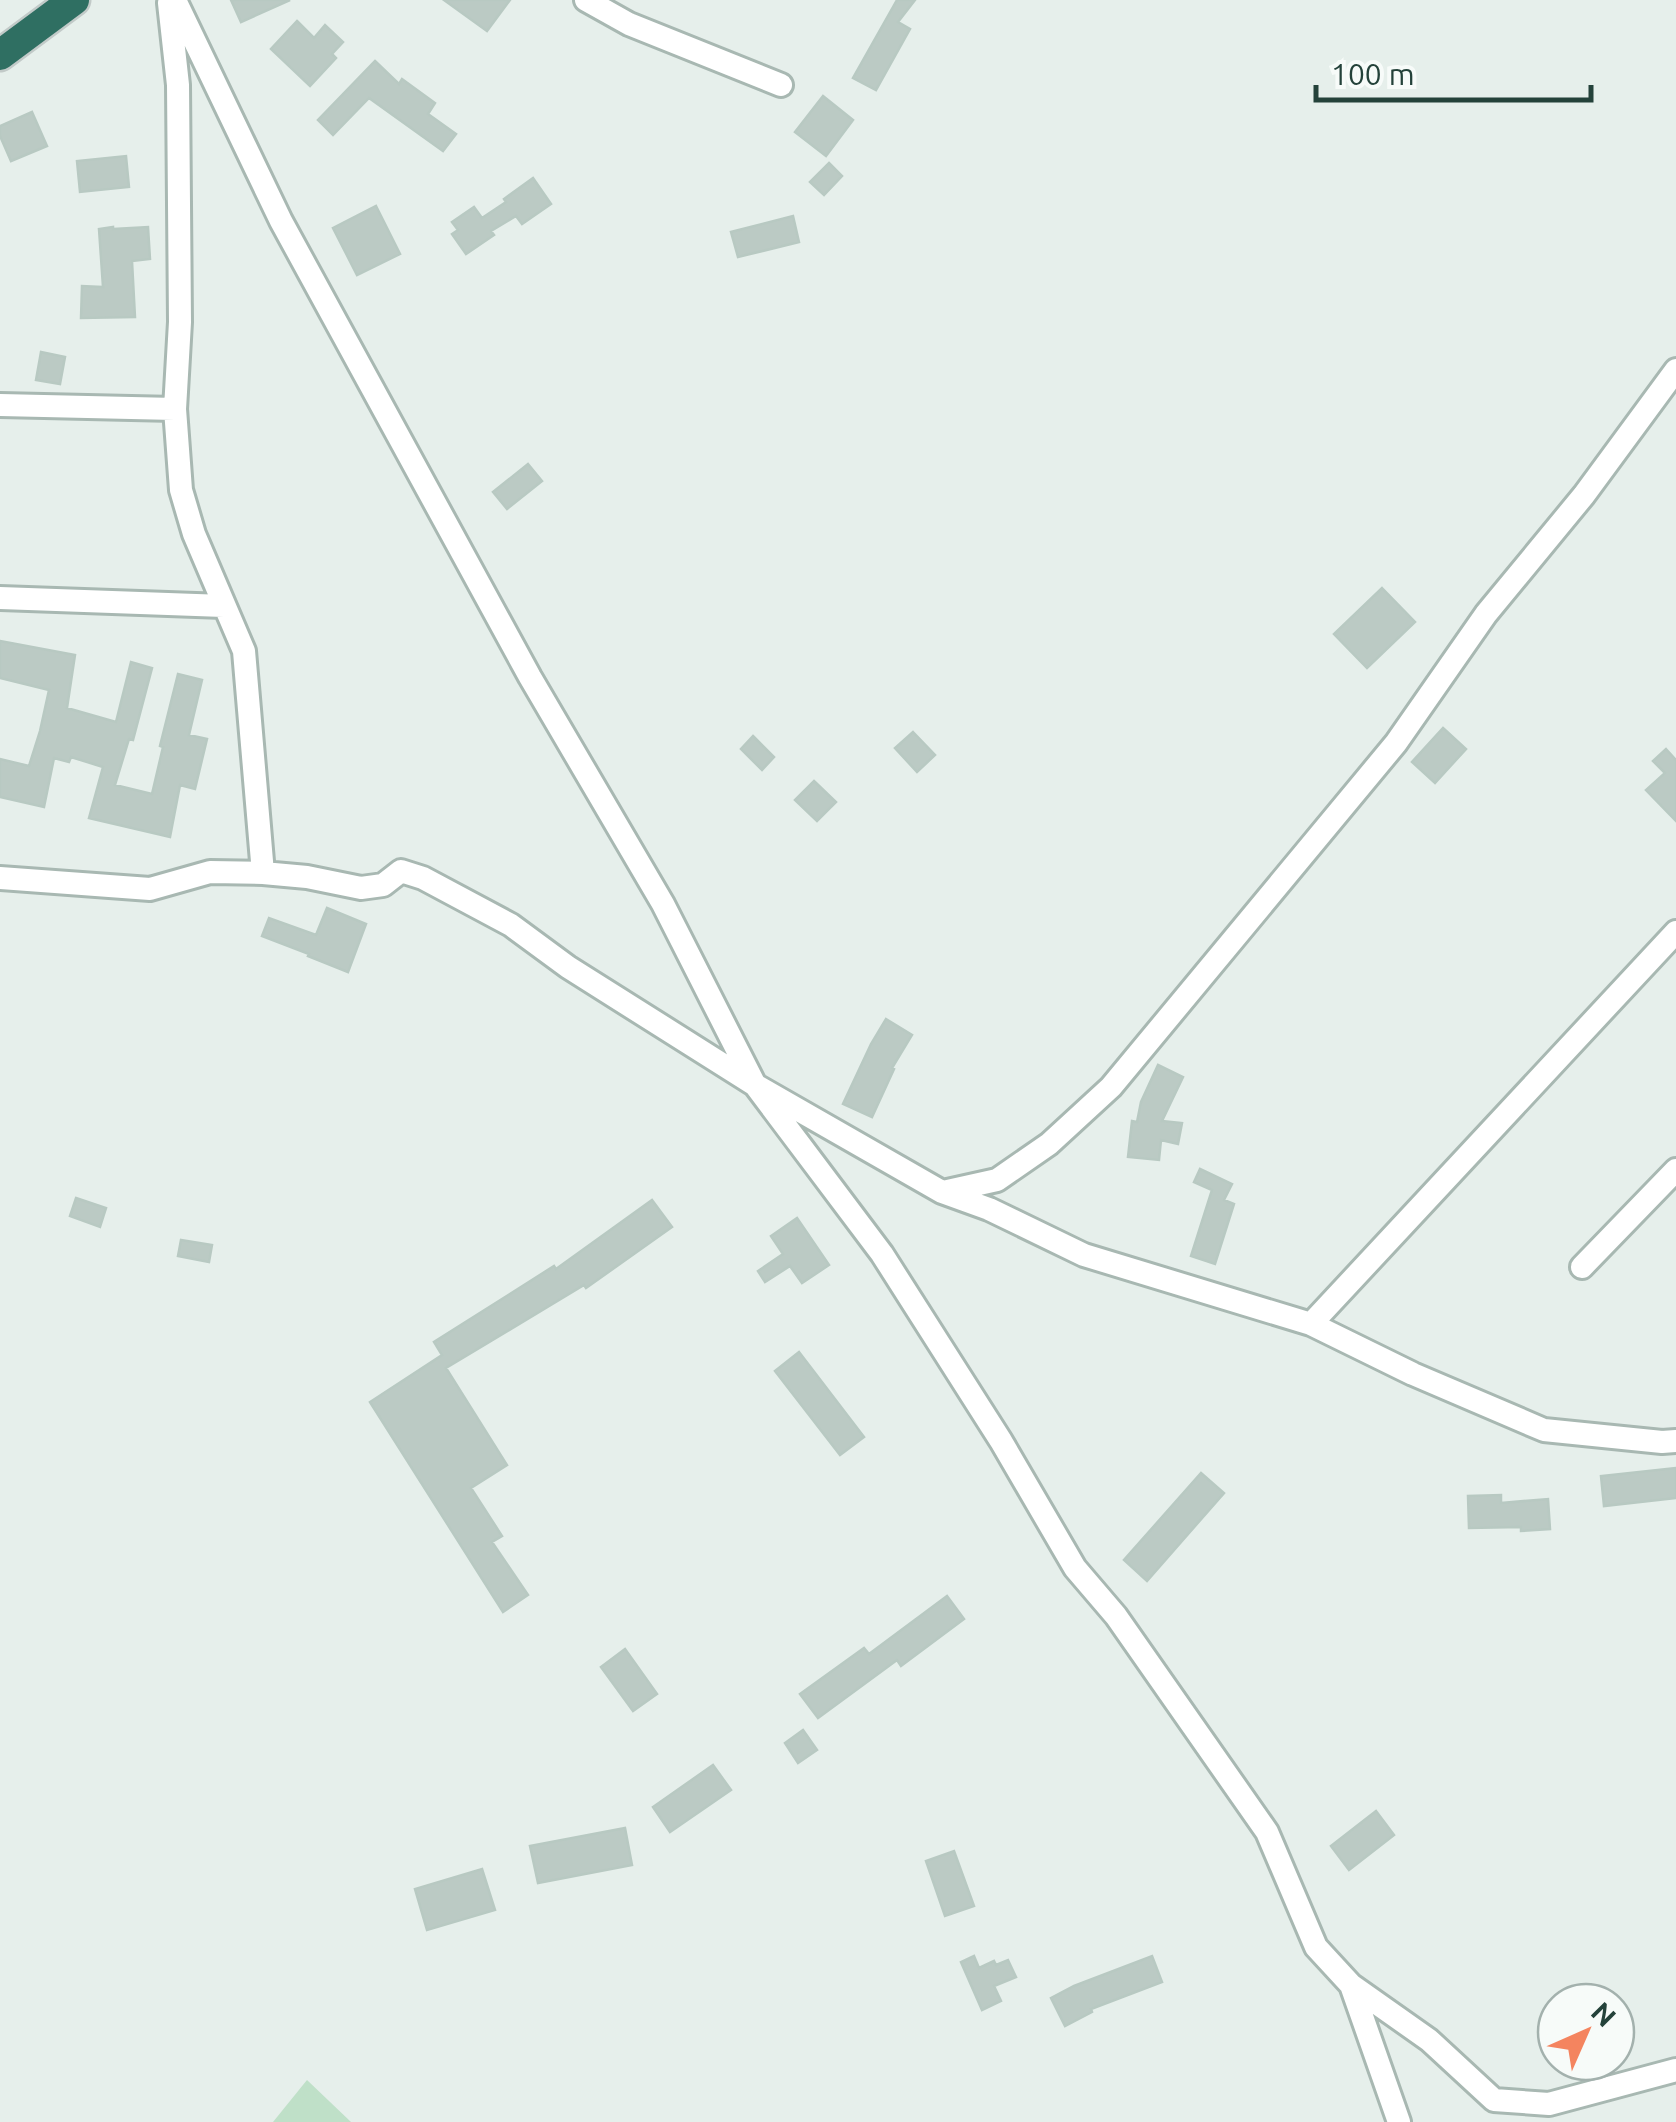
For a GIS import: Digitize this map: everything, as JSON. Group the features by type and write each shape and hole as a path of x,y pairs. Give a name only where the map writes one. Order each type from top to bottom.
{"highway":[{"path":"0,55 74,0"}],"street":[{"path":"172,0 178,84 180,322 174,409 180,490 194,534 244,651 263,873"},
{"path":"172,0 281,221 530,677 664,904 754,1085 882,1254 1075,1568 1116,1616 1266,1832 1316,1947 1351,1986 1428,2040 1494,2100 1549,2104 1676,2070"},
{"path":"586,0 629,24 781,84"},
{"path":"942,1192 997,1180 1049,1144 1112,1087 1396,743 1486,614 1584,495 1676,370"},
{"path":"0,405 174,409"},
{"path":"0,598 224,606"},
{"path":"0,878 150,890 210,872 308,877 361,888 383,885 400,871 423,878 511,925 568,967 754,1085 942,1192 989,1209 1084,1255 1310,1324 1413,1374 1544,1430 1676,1442"},
{"path":"1310,1324 1676,932"},
{"path":"1582,1267 1676,1170"},
{"path":"989,1209 997,1180"},
{"path":"1351,1986 1399,2122"}],"green space":[{"path":"307,2080 351,2122 273,2122"}],"building":[{"path":"231,0 290,0 241,22"},
{"path":"444,0 510,0 487,31"},
{"path":"897,0 915,0 898,22 910,29 876,90 853,78"},
{"path":"297,21 314,38 325,25 343,42 332,54 336,58 310,86 271,49"},
{"path":"375,61 399,84 402,79 435,103 428,114 456,134 443,151 369,98 333,135 318,120"},
{"path":"823,96 853,120 826,156 795,132"},
{"path":"32,112 47,146 11,161 0,126"},
{"path":"126,156 129,187 80,192 77,161"},
{"path":"829,163 842,176 824,195 810,182"},
{"path":"533,178 551,204 522,224 516,216 491,231 494,235 466,254 452,234 458,230 452,222 474,207 482,218"},
{"path":"376,206 400,254 357,275 333,228"},
{"path":"793,216 799,242 738,257 731,232"},
{"path":"148,227 150,259 132,261 135,317 81,318 82,286 103,287 99,229"},
{"path":"41,352 65,357 60,384 36,380"},
{"path":"528,464 542,481 507,509 493,492"},
{"path":"1382,588 1415,622 1367,668 1334,634"},
{"path":"0,641 75,655 67,708 116,722 131,662 152,668 133,740 129,739 115,785 152,794 178,674 202,680 189,735 207,739 195,789 180,785 170,837 89,818 103,767 71,757 69,762 54,758 44,807 0,797 0,759 29,766 49,690 0,678"},
{"path":"1443,728 1466,749 1435,783 1412,762"},
{"path":"913,732 935,755 917,772 895,748"},
{"path":"753,736 774,757 762,770 741,749"},
{"path":"1666,749 1676,760 1676,821 1646,790 1665,773 1653,761"},
{"path":"814,781 836,802 817,821 795,800"},
{"path":"327,908 366,924 348,972 262,936 269,918 316,935"},
{"path":"886,1019 912,1035 892,1068 872,1117 843,1104"},
{"path":"1158,1065 1183,1077 1162,1121 1182,1123 1178,1144 1161,1140 1159,1160 1128,1157 1132,1121 1137,1122 1141,1102"},
{"path":"1200,1169 1232,1184 1224,1200 1234,1204 1215,1264 1191,1256 1212,1190 1194,1182"},
{"path":"76,1198 106,1208 100,1227 70,1216"},
{"path":"652,1200 672,1227 586,1288 584,1285 446,1368 507,1465 471,1488 502,1536 492,1542 528,1595 503,1612 370,1402 442,1355 434,1342 554,1266 556,1269"},
{"path":"797,1218 829,1265 802,1283 790,1266 765,1282 758,1271 783,1254 771,1236"},
{"path":"181,1240 212,1245 209,1262 178,1256"},
{"path":"799,1352 864,1437 840,1455 775,1371"},
{"path":"1676,1468 1676,1498 1604,1506 1601,1476"},
{"path":"1201,1473 1224,1493 1147,1581 1124,1560"},
{"path":"1501,1495 1501,1503 1548,1499 1550,1529 1469,1528 1468,1496"},
{"path":"947,1596 964,1619 901,1666 897,1660 818,1718 800,1694 864,1648 869,1654"},
{"path":"625,1649 657,1694 633,1711 601,1667"},
{"path":"803,1730 817,1750 798,1763 785,1743"},
{"path":"713,1765 731,1790 670,1832 653,1807"},
{"path":"1376,1811 1394,1835 1349,1870 1331,1846"},
{"path":"625,1828 632,1865 538,1883 530,1846"},
{"path":"954,1851 974,1906 945,1916 926,1861"},
{"path":"482,1869 495,1910 427,1930 415,1889"},
{"path":"974,1956 979,1968 1008,1960 1016,1977 994,1986 1001,2001 982,2010 961,1962"},
{"path":"1152,1956 1162,1982 1091,2009 1092,2012 1065,2026 1051,1998"}]}
